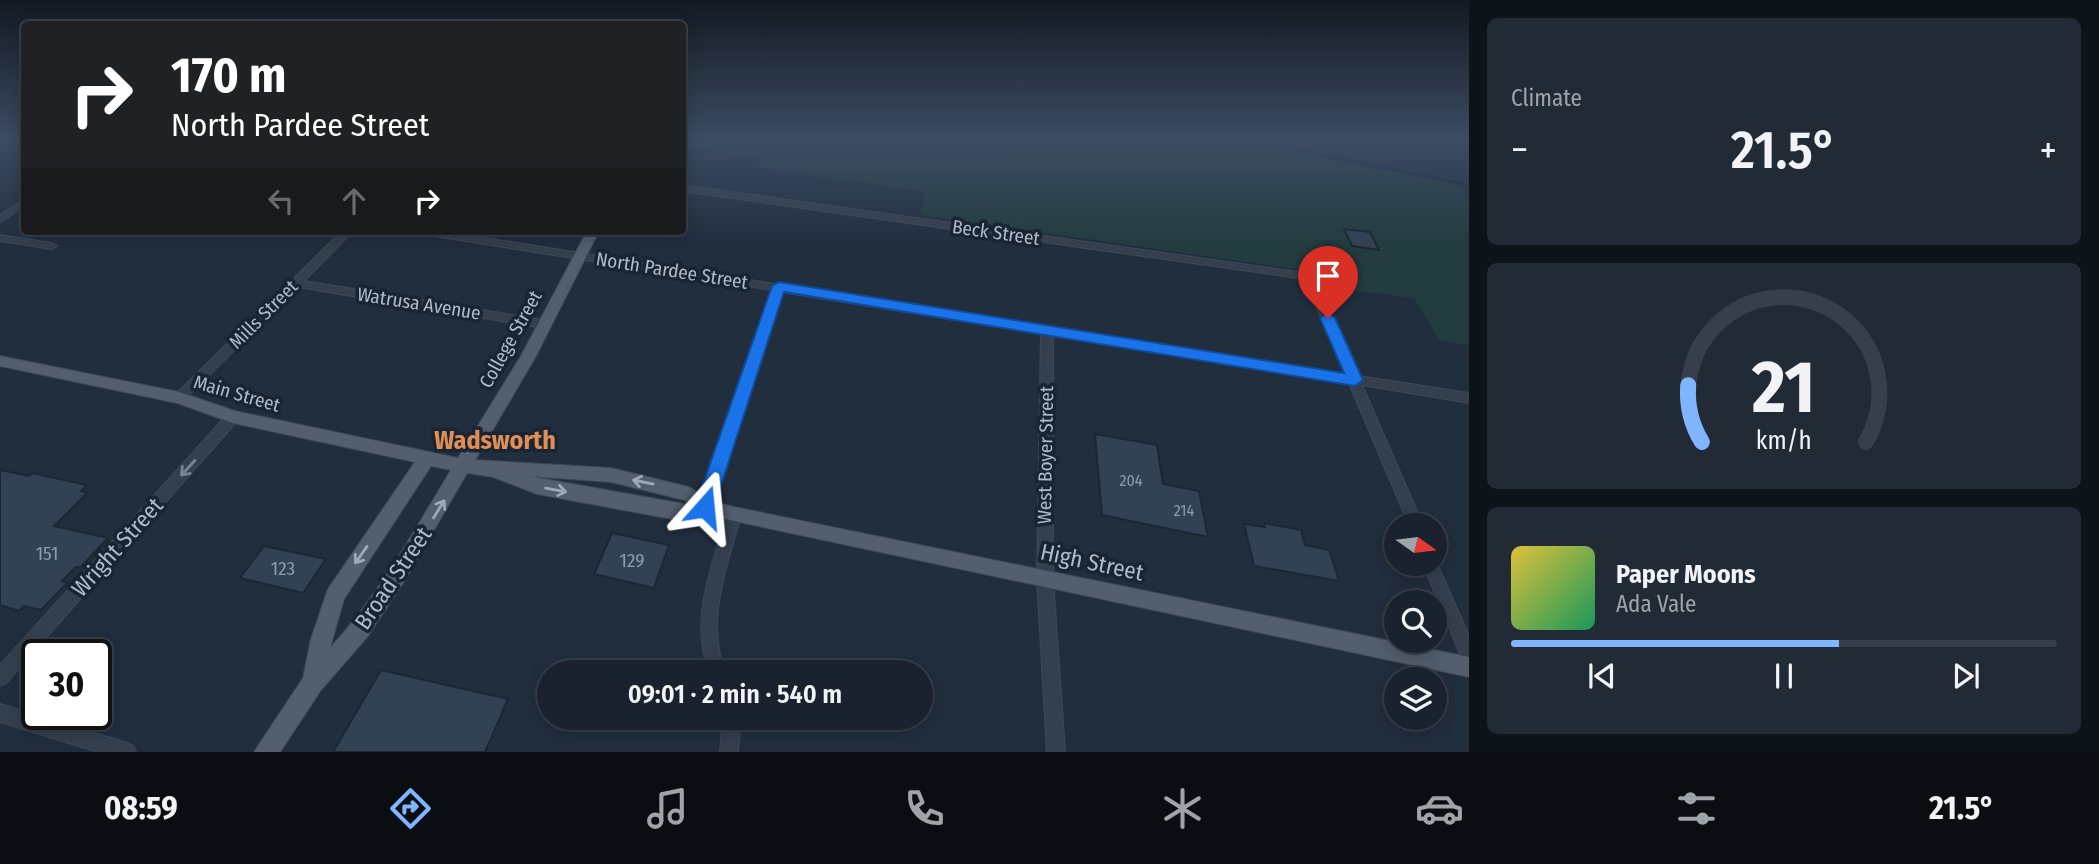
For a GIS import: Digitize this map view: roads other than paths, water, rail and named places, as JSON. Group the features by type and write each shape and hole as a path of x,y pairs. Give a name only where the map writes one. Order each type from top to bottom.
{"main road":[{"name":"College Street","path":"461,465 528,356 591,235"},
{"name":"Main Street","path":"0,361 179,398 233,417 461,465"},
{"name":"Broad Street","path":"313,682 335,595 427,458"},
{"name":"High Street","path":"461,465 491,470 537,487 688,514 705,507 1469,667"},
{"name":"Broad Street","path":"266,752 313,682 360,629 449,492 461,465"},
{"path":"326,624 338,634 360,629"}],"street":[{"name":"Beck Street","path":"686,189 1309,276 1355,380"},
{"path":"0,219 21,205"},
{"name":"Mills Street","path":"179,398 344,235"},
{"name":"North Pardee Street","path":"448,235 1469,398"},
{"path":"0,238 52,246"},
{"name":"Watrusa Avenue","path":"295,283 543,324"},
{"path":"705,507 779,286"},
{"name":"West Boyer Street","path":"1047,331 1045,579 1056,752"},
{"path":"1355,380 1411,513"},
{"name":"Wright Street","path":"0,677 233,417"},
{"path":"710,660 707,621 734,515"},
{"path":"1436,576 1469,655"},
{"path":"0,713 127,752"},
{"path":"729,752 731,730"}],"waterway":[{"path":"1411,173 1469,185"}],"district":[{"name":"Wadsworth","path":"495,440"}]}
